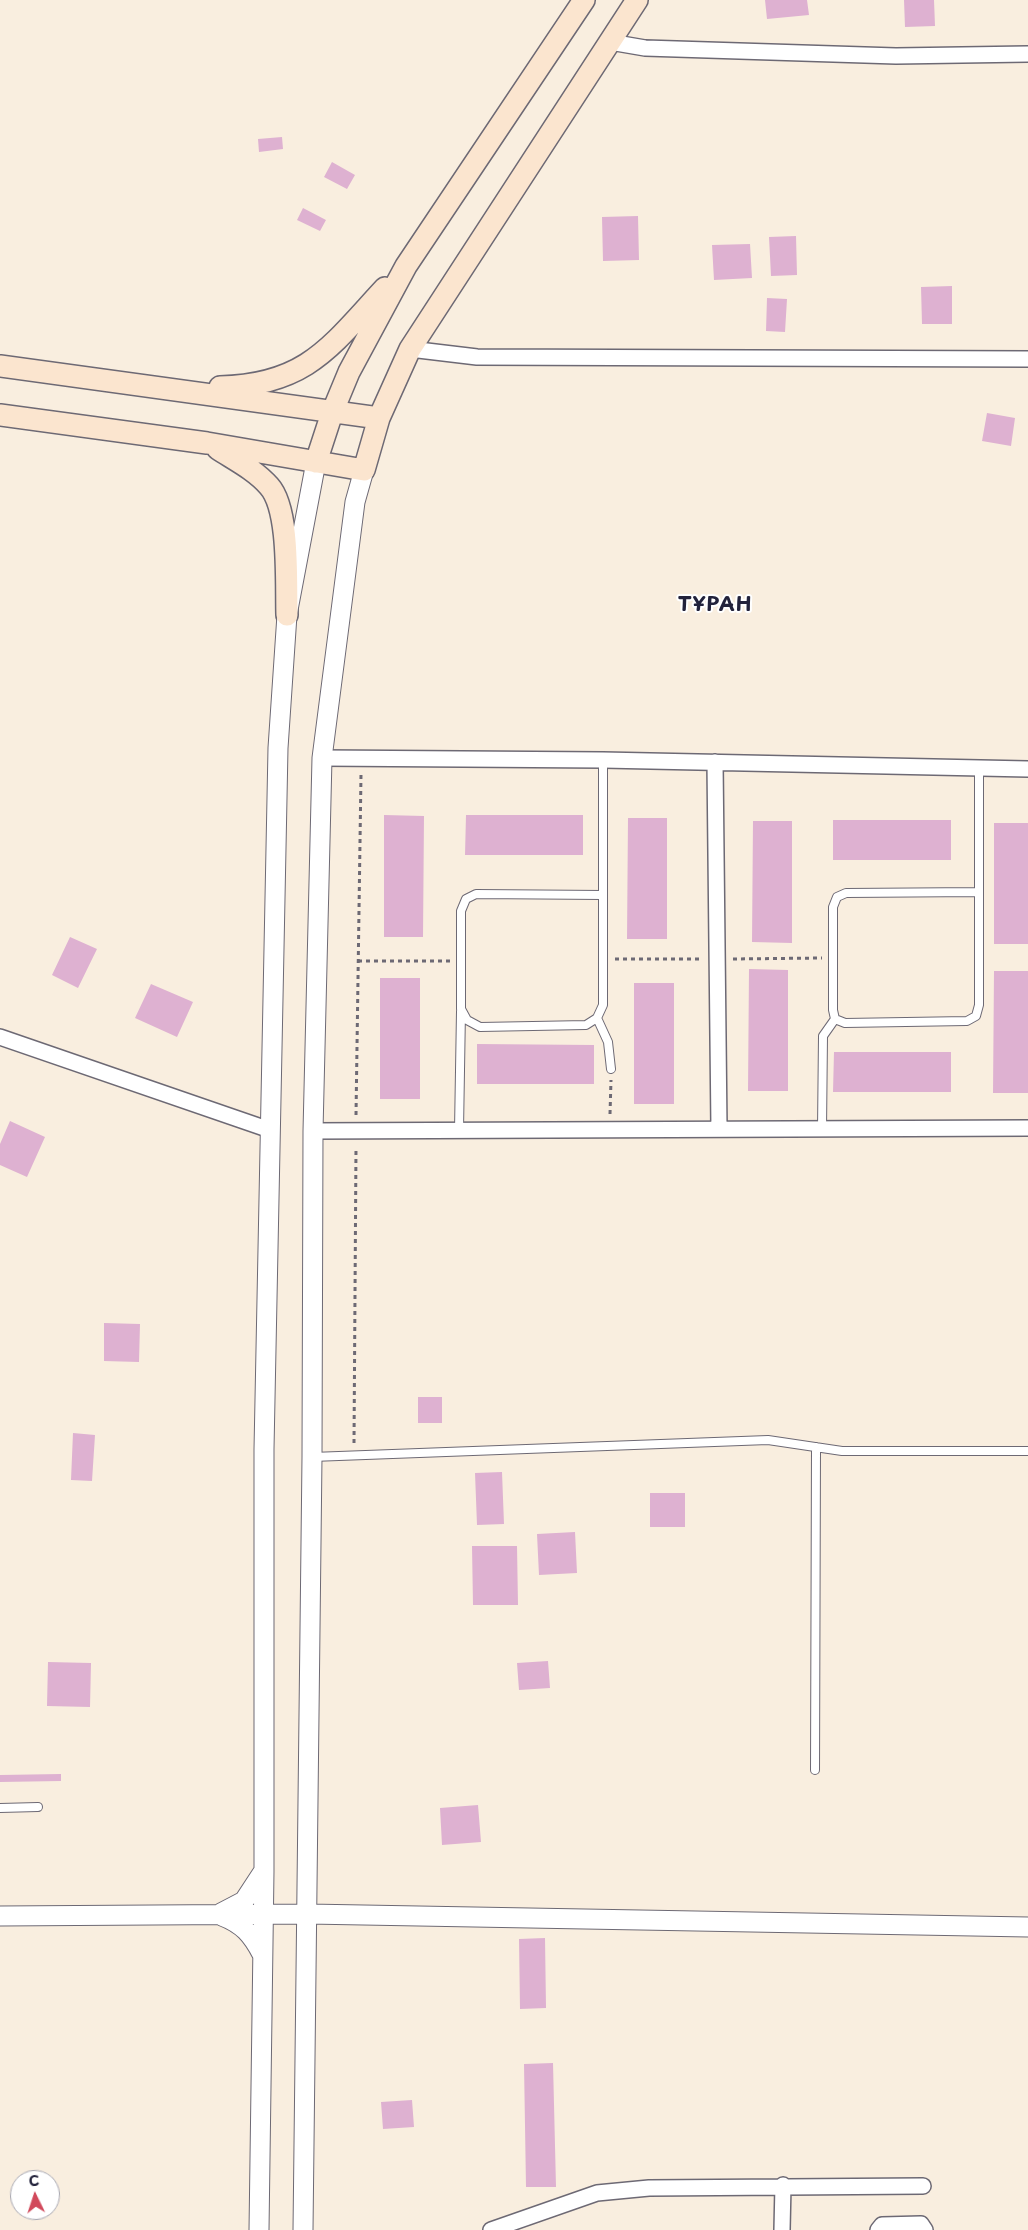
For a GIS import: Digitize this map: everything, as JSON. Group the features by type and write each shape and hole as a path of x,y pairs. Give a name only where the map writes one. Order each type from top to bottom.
{"main road":[{"path":"316,462 332,413 349,372 406,266 584,0"},
{"path":"0,415 207,443 364,470 379,418 410,349 637,0"},
{"path":"172,388 258,384 287,376 323,355 406,266"},
{"path":"0,366 172,388 332,413 379,418"},
{"path":"207,443 246,466 270,487 283,518 287,615"}],"street":[{"path":"610,42 664,49 896,56 1028,54"},
{"path":"410,349 477,357 1028,359"},
{"path":"259,2230 264,1871 264,1458 278,748 287,615 316,462"},
{"path":"303,2230 308,1914 313,1131 322,758 355,502 364,470"},
{"path":"322,758 603,760 1028,768"},
{"path":"715,762 719,1129"},
{"path":"0,1037 270,1130"},
{"path":"313,1131 1028,1128"},
{"path":"219,1914 244,1901 264,1871"},
{"path":"219,1914 238,1922 251,1934 262,1955"},
{"path":"0,1916 308,1914 1028,1927"},
{"path":"492,2230 597,2193 649,2188 783,2185 923,2186"},
{"path":"782,2230 783,2185"},
{"path":"878,2230 882,2225 921,2224 925,2230"}],"lane":[{"path":"461,1009 467,1020 480,1027 586,1025 597,1018 603,1005 603,760"},
{"path":"835,1019 844,1023 966,1021 976,1016 980,1005 978,768"},
{"path":"822,1129 823,1036 835,1019 833,1010 833,907 837,897 846,893 978,892"},
{"path":"459,1130 461,911 466,899 476,894 603,895"},
{"path":"597,1018 608,1042 611,1070"},
{"path":"312,1457 768,1440 842,1451 1028,1451"},
{"path":"815,1770 816,1447"},
{"path":"0,1808 38,1807"}],"path":[{"path":"354,1455 361,758"},
{"path":"358,961 461,961"},
{"path":"609,1130 611,1070"}],"building":[{"path":"765,0 807,0 809,15 767,19"},
{"path":"904,0 934,0 935,26 905,27"},
{"path":"282,137 283,149 259,152 258,139"},
{"path":"332,162 355,175 347,189 324,177"},
{"path":"303,208 326,220 320,231 297,220"},
{"path":"638,216 639,260 603,261 602,217"},
{"path":"796,236 797,275 771,276 769,237"},
{"path":"750,244 752,278 714,280 712,245"},
{"path":"952,286 952,324 922,324 921,287"},
{"path":"767,298 787,299 785,332 766,331"},
{"path":"987,413 1015,418 1011,446 982,441"},
{"path":"384,815 424,816 423,937 384,937"},
{"path":"466,815 583,815 583,855 465,855"},
{"path":"628,818 667,818 667,939 627,939"},
{"path":"833,820 951,820 951,860 833,860"},
{"path":"753,821 792,821 792,943 752,942"},
{"path":"994,823 1028,823 1028,944 994,944"},
{"path":"70,937 97,949 78,988 52,975"},
{"path":"749,969 788,970 788,1091 748,1091"},
{"path":"994,971 1028,971 1028,1093 993,1093"},
{"path":"380,978 420,978 420,1099 380,1099"},
{"path":"634,983 674,983 674,1104 634,1104"},
{"path":"151,984 193,1002 177,1037 135,1018"},
{"path":"477,1044 594,1045 594,1084 477,1084"},
{"path":"834,1052 951,1052 951,1092 833,1092"},
{"path":"10,1121 45,1137 27,1177 0,1165 0,1144"},
{"path":"104,1323 140,1324 139,1362 104,1361"},
{"path":"418,1397 442,1397 442,1423 418,1423"},
{"path":"73,1433 95,1435 92,1481 71,1480"},
{"path":"502,1472 504,1524 477,1525 475,1473"},
{"path":"650,1493 685,1493 685,1527 650,1527"},
{"path":"575,1532 577,1573 539,1575 537,1534"},
{"path":"472,1546 517,1546 518,1605 473,1605"},
{"path":"548,1661 550,1688 519,1690 517,1663"},
{"path":"48,1662 91,1663 90,1707 47,1706"},
{"path":"61,1774 61,1781 0,1782 0,1775"},
{"path":"478,1805 481,1842 442,1845 440,1808"},
{"path":"545,1938 546,2008 520,2009 519,1939"},
{"path":"553,2063 556,2187 526,2187 524,2064"},
{"path":"412,2100 414,2127 383,2129 381,2102"}],"district":[{"name":"ТҰРАН","path":"715,605"}]}
